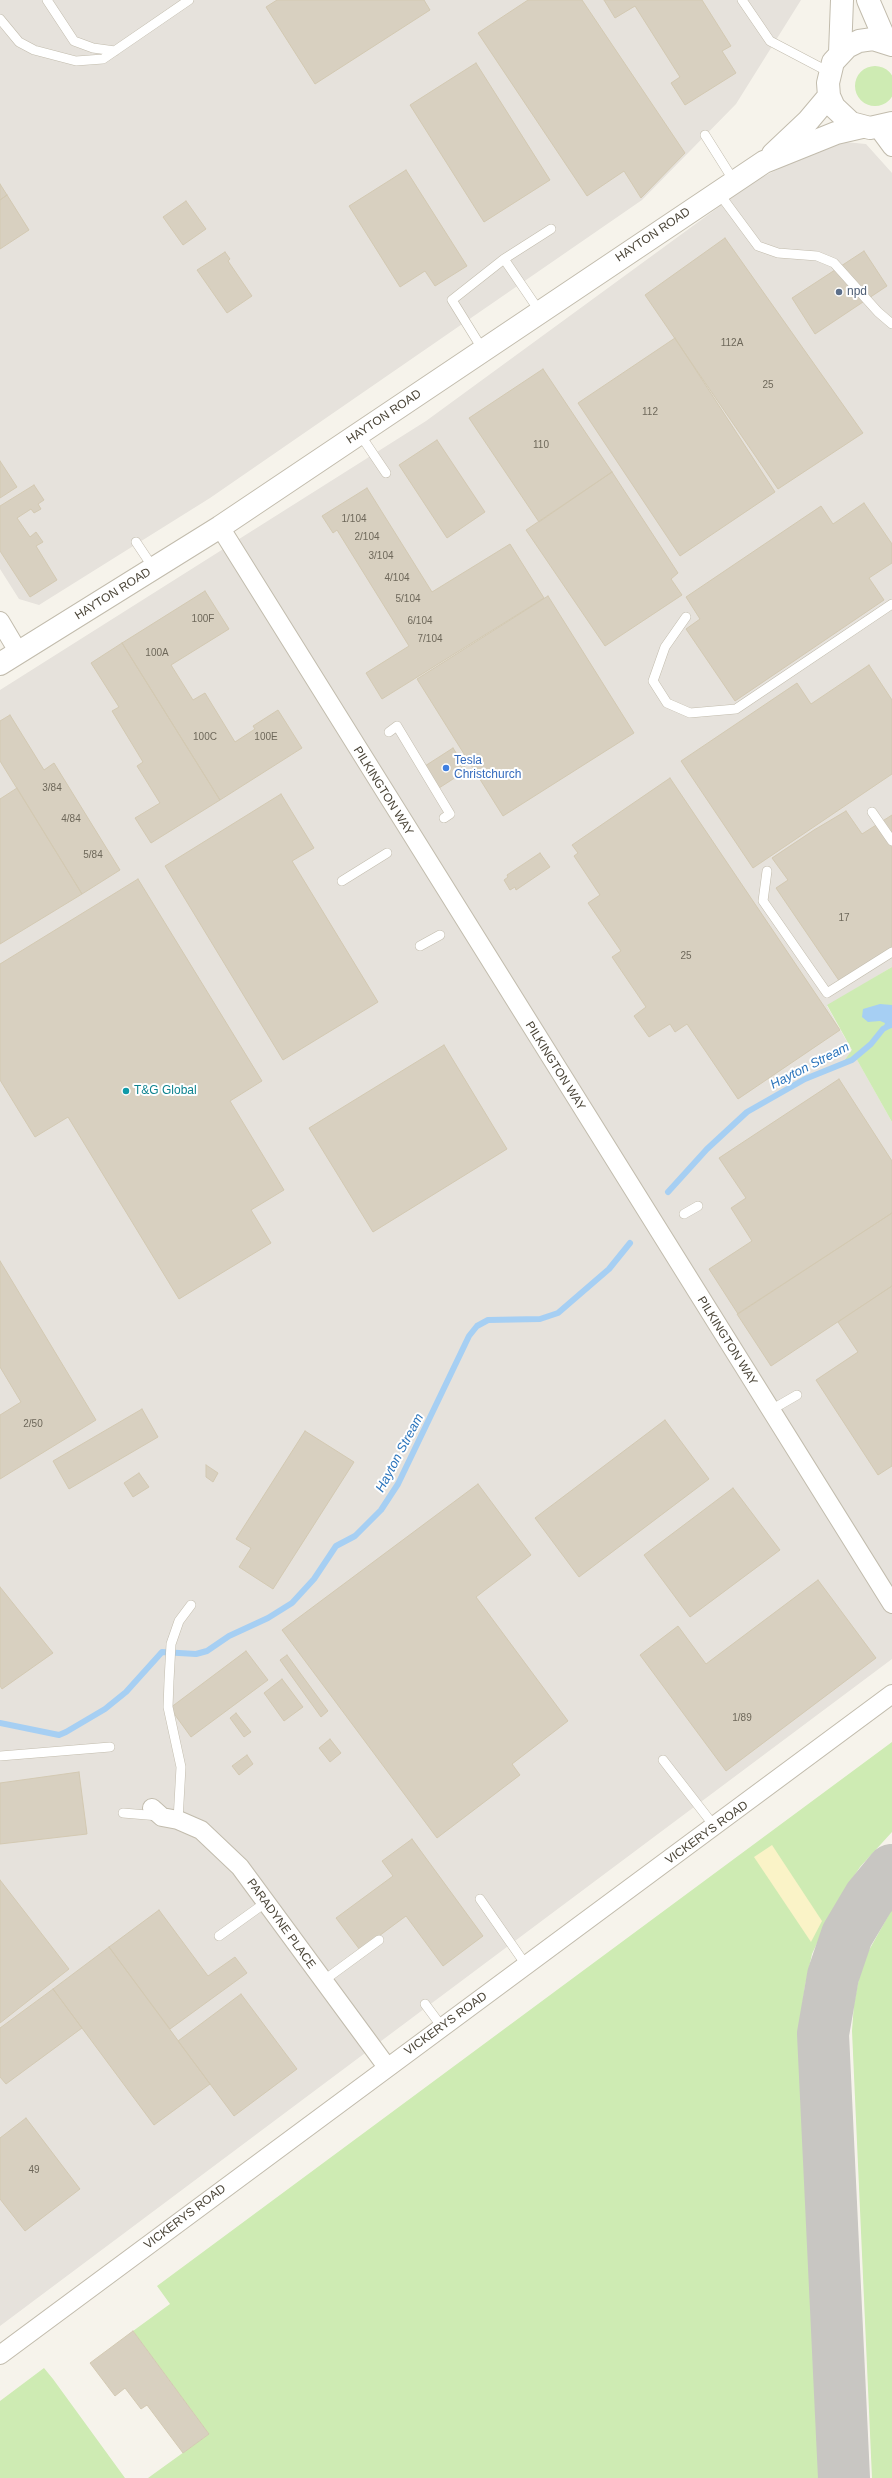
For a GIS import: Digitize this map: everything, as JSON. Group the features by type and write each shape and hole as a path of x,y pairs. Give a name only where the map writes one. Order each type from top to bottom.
{"street":[{"path":"840,53 842,0"},
{"path":"868,0 889,43"},
{"path":"889,43 873,39 859,41 840,53 829,72 829,96 841,116 851,123 877,126 892,147"},
{"name":"HAYTON ROAD","path":"764,162 808,121 829,96"},
{"name":"HAYTON ROAD","path":"0,664 220,527 726,186 764,162 836,133 877,126"},
{"name":"PILKINGTON WAY","path":"220,527 892,1604"},
{"path":"0,621 19,653"},
{"name":"VICKERYS ROAD","path":"0,2355 387,2067 715,1827 892,1694"},
{"name":"PARADYNE PLACE","path":"164,1815 201,1830 240,1867 387,2067"}],"lane":[{"path":"47,0 74,41 93,48 115,51"},
{"path":"0,19 19,42 34,50 76,61 103,59 189,0"},
{"path":"742,0 770,41 829,72"},
{"path":"705,135 726,186 758,246 778,253 817,256 834,263 878,312 892,324"},
{"path":"483,350 452,300 504,259 551,229"},
{"path":"504,259 540,312"},
{"path":"359,434 386,473"},
{"path":"136,542 154,569"},
{"path":"686,617 665,647 653,682 667,703 690,713 736,709 892,604"},
{"path":"389,732 398,726 450,814 444,818"},
{"path":"872,812 892,841"},
{"path":"342,881 387,853"},
{"path":"767,871 763,901 827,993 892,952"},
{"path":"420,946 440,935"},
{"path":"684,1214 698,1206"},
{"path":"771,1410 797,1395"},
{"path":"123,1813 164,1815 181,1767 168,1707 171,1644 179,1621 191,1605"},
{"path":"0,1756 110,1747"},
{"path":"663,1760 715,1827"},
{"path":"480,1899 526,1965"},
{"path":"218,1936 265,1903"},
{"path":"323,1981 379,1940"},
{"path":"425,2004 442,2027"}],"shaded area":[{"path":"0,0 801,0 736,104 642,200 210,498 39,605 19,599 0,569"},
{"path":"833,141 866,144 892,173 892,967 827,1006 892,1122 892,1659 0,2326 0,690 426,421 753,182"}],"green space":[{"path":"875,66 889,72 895,86 889,100 875,106 861,100 855,86 861,72"},
{"path":"892,967 892,1122 856,1058 842,1064 852,1050 827,1005"},
{"path":"892,1742 892,1832 860,1867 842,1894 826,1924 812,1954 805,1986 800,2022 821,2478 148,2478 209,2434 133,2331 170,2304 157,2286"},
{"path":"892,1909 892,2478 872,2478 852,2031 854,2004 859,1978 868,1952"},
{"path":"44,2368 125,2478 0,2478 0,2401"}],"sand":[{"path":"772,1845 822,1921 811,1942 754,1857"}],"water":[{"path":"880,1004 892,1005 892,1028 883,1029 885,1023 880,1021 868,1022 862,1017 863,1009"}],"building":[{"path":"277,0 424,0 430,10 315,84 266,7"},
{"path":"528,0 582,0 685,153 641,198 624,171 587,196 478,33"},
{"path":"604,0 702,0 731,46 722,51 736,73 685,105 671,83 680,77 635,6 615,18"},
{"path":"476,63 550,180 484,222 410,105"},
{"path":"406,170 467,266 435,286 425,271 400,287 349,206"},
{"path":"0,184 7,195 0,200"},
{"path":"7,195 29,230 0,249 0,200"},
{"path":"186,201 206,229 183,245 163,217"},
{"path":"725,238 863,433 778,489 645,295"},
{"name":"npd","path":"864,251 887,286 815,334 792,298"},
{"path":"225,252 230,259 228,261 252,296 227,313 197,270"},
{"path":"675,338 775,492 680,556 578,403"},
{"path":"543,369 612,472 539,522 469,418"},
{"path":"437,440 485,512 447,538 399,465"},
{"path":"0,461 17,487 0,498"},
{"path":"612,472 678,573 671,579 682,595 605,646 526,530"},
{"path":"34,485 44,500 38,504 41,509 34,513 31,509 17,518 30,537 36,532 43,542 36,546 57,580 30,597 0,551 0,506"},
{"path":"367,488 432,592 510,544 544,598 382,699 366,673 409,646 337,530 333,533 322,516"},
{"path":"864,503 892,544 892,563 869,578 884,600 735,701 686,629 700,619 686,597 821,506 833,524"},
{"path":"205,591 229,629 171,665 193,700 205,693 235,742 255,729 253,726 278,710 302,748 220,800 122,643"},
{"path":"548,596 634,733 503,816 417,679"},
{"path":"122,643 220,800 151,843 135,818 160,803 137,766 143,762 112,711 119,707 91,663"},
{"path":"869,665 892,700 892,774 753,868 681,761 797,683 811,704"},
{"path":"10,715 44,770 54,763 120,870 82,894 0,761 0,721"},
{"path":"453,748 467,770 439,788 425,766"},
{"path":"670,778 840,1030 738,1099 687,1024 675,1032 670,1024 649,1037 634,1016 646,1007 612,957 621,951 588,903 600,895 574,856 578,853 572,845"},
{"path":"17,788 82,894 0,944 0,799"},
{"path":"281,794 314,848 292,861 378,1002 283,1060 165,866"},
{"path":"846,811 862,834 892,815 892,947 840,982 776,888 788,880 772,858"},
{"path":"540,853 550,867 516,890 515,887 510,890 504,880 508,877 507,875"},
{"name":"T&G Global","path":"138,879 262,1081 230,1101 284,1190 251,1210 271,1243 179,1299 68,1117 35,1137 0,1080 0,964"},
{"path":"444,1045 507,1149 373,1232 309,1128"},
{"path":"839,1079 892,1161 892,1213 738,1314 709,1269 752,1241 731,1208 746,1198 719,1158"},
{"path":"892,1213 892,1286 771,1366 737,1314"},
{"path":"0,1261 96,1420 0,1479 0,1415 21,1402 0,1367"},
{"path":"892,1286 892,1466 878,1475 816,1380 858,1352 838,1322"},
{"path":"142,1409 158,1437 69,1489 53,1461"},
{"path":"665,1420 709,1479 579,1577 535,1518"},
{"path":"305,1431 354,1462 273,1589 239,1567 251,1548 236,1539"},
{"path":"206,1465 218,1473 213,1482 206,1477"},
{"path":"139,1473 149,1487 133,1497 124,1483"},
{"path":"478,1484 531,1555 476,1597 568,1721 512,1764 520,1775 437,1838 282,1630"},
{"path":"733,1488 780,1550 690,1617 644,1555"},
{"path":"818,1580 876,1658 726,1771 640,1655 678,1626 706,1664"},
{"path":"0,1587 53,1653 2,1689 0,1686"},
{"path":"246,1651 268,1680 191,1737 170,1708"},
{"path":"287,1655 328,1711 321,1717 280,1660"},
{"path":"282,1679 303,1707 284,1721 264,1693"},
{"path":"236,1713 251,1732 244,1737 230,1718"},
{"path":"330,1739 341,1753 330,1762 319,1748"},
{"path":"247,1755 253,1764 239,1775 232,1766"},
{"path":"79,1772 87,1834 0,1844 0,1783"},
{"path":"412,1839 483,1936 443,1966 406,1916 360,1950 336,1918 393,1876 382,1861"},
{"path":"0,1880 69,1969 0,2023"},
{"path":"159,1910 208,1976 235,1957 247,1973 170,2029 109,1947"},
{"path":"109,1947 210,2084 154,2125 53,1989"},
{"path":"53,1989 82,2028 6,2084 0,2077 0,2028"},
{"path":"241,1994 297,2069 234,2116 178,2041"},
{"path":"26,2118 80,2189 25,2231 0,2199 0,2138"},
{"path":"133,2331 209,2434 183,2453 147,2405 141,2409 125,2388 115,2396 90,2363"}],"waterway":[{"name":"Hayton Stream","path":"668,1192 707,1149 747,1112 805,1079 852,1060 871,1044 883,1029 892,1024"},
{"name":"Hayton Stream","path":"0,1723 59,1735 105,1709 126,1692 162,1652 196,1654 207,1651 229,1636 268,1618 292,1603 314,1579 336,1546 355,1536 381,1510 398,1484 469,1336 477,1326 488,1320 540,1319 558,1313 609,1269 630,1243"}],"taxiway":[{"path":"844,2478 823,2034 833,1976 847,1935 869,1898 892,1870"}],"place":[{"name":"npd","path":"839,292"},
{"name":"Tesla Christchurch","path":"446,768"},
{"name":"T&G Global","path":"126,1091"}]}
